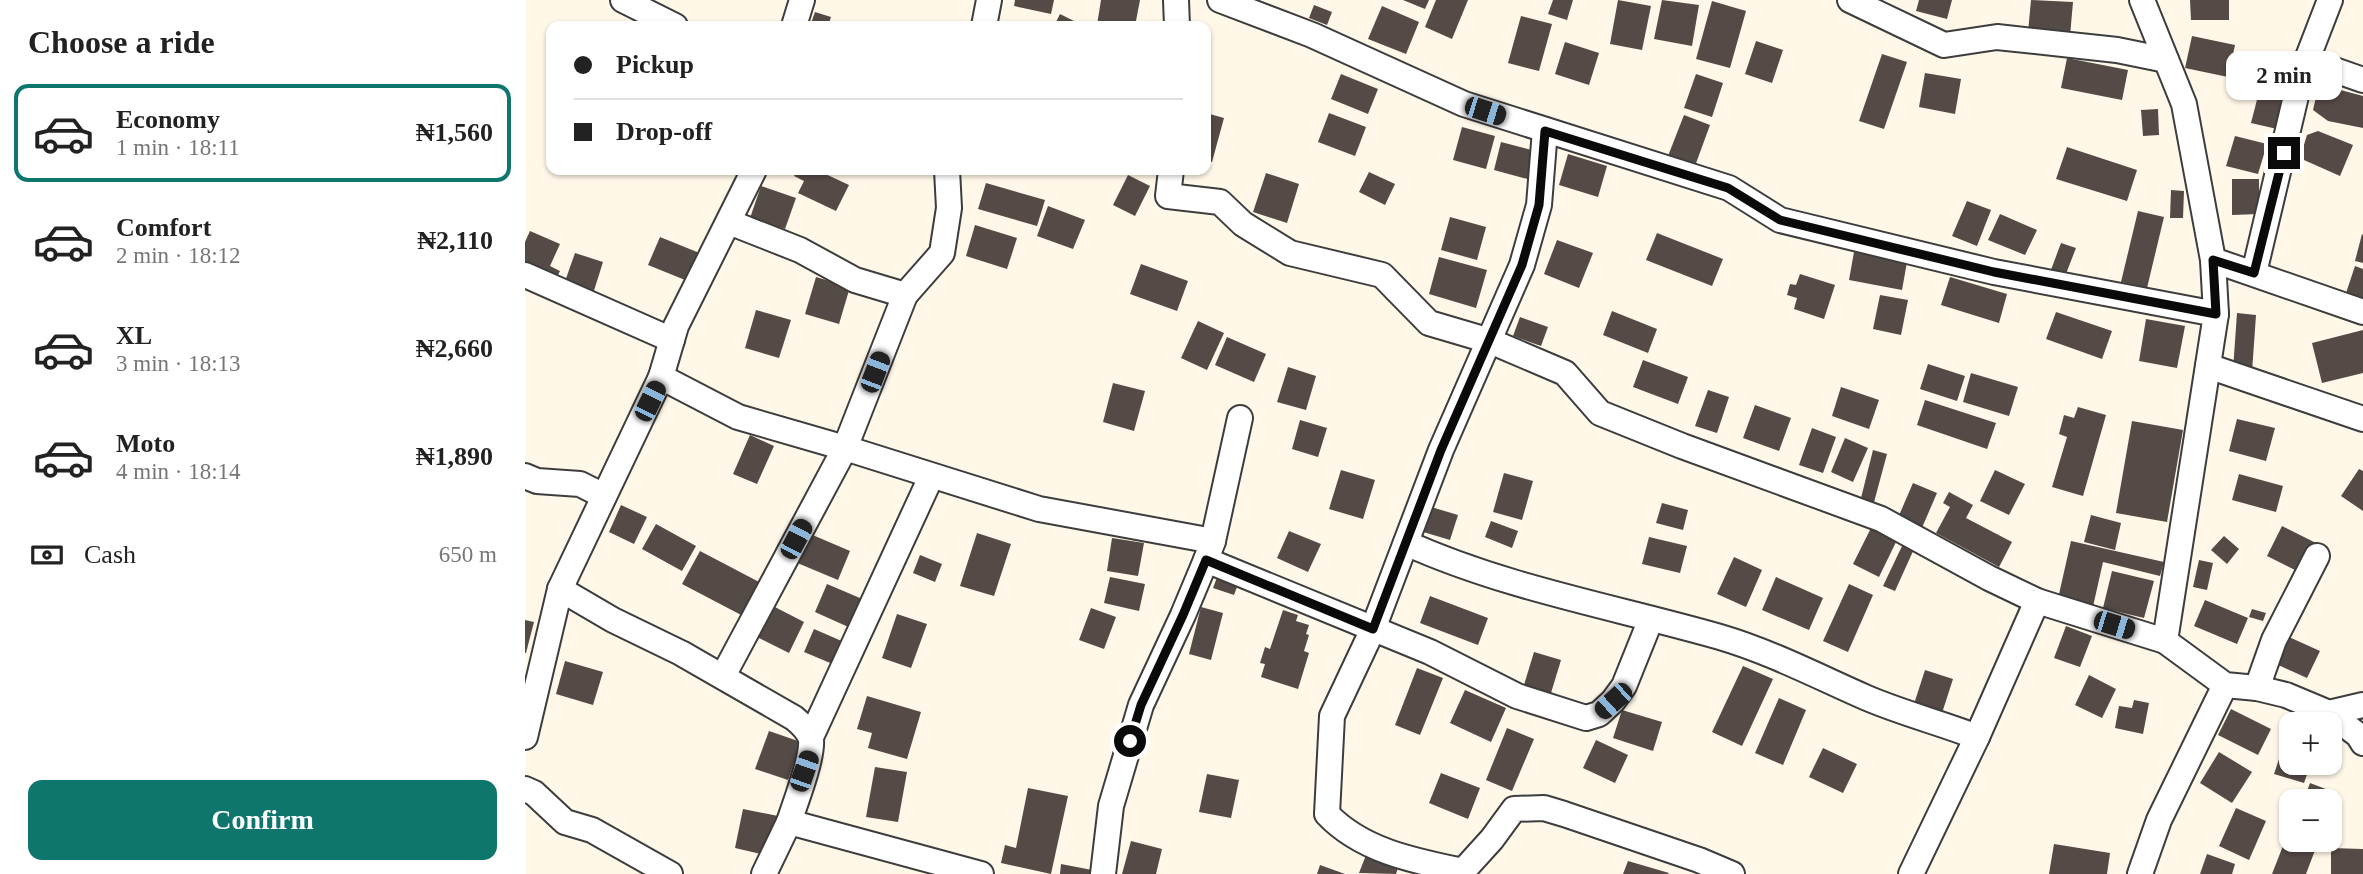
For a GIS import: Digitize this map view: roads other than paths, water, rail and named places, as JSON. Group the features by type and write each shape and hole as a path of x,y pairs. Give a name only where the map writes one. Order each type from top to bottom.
{"street":[{"path":"623,0 665,21"},
{"path":"796,21 802,0"},
{"path":"985,21 989,0"},
{"path":"1176,0 1177,21"},
{"path":"1220,0 1312,35 1464,104 1728,188 1780,220 1994,272 2216,314"},
{"path":"2142,0 2184,104 2213,260 2216,314 2165,641"},
{"path":"2254,273 2301,75 2330,0"},
{"path":"1858,2 1944,45 1997,37 2117,50 2166,60"},
{"path":"2307,60 2363,80"},
{"path":"1545,131 1539,205 1522,265 1441,450 1373,629 1332,716 1327,814 1355,838 1413,860 1464,871 1514,809 1544,808 1695,867 1732,874"},
{"path":"525,737 560,589 661,377 676,326 752,175"},
{"path":"723,676 845,448 905,296 942,253 949,208 947,175"},
{"path":"1170,175 1168,196 1220,202 1243,224 1290,253 1382,275 1429,323 1490,341 1565,373 1600,412 1682,446 1881,519 2037,601 2165,641 2225,685 2257,688 2286,695 2327,712"},
{"path":"729,222 800,250 855,280 905,296"},
{"path":"2213,260 2363,312"},
{"path":"525,275 672,340"},
{"path":"2208,366 2363,419"},
{"path":"661,377 738,417 1039,509 1209,550 1373,629 1430,652 1517,696 1586,718 1599,714 1624,686 1651,619"},
{"path":"1103,874 1111,806 1141,705 1183,615 1209,550 1240,418"},
{"path":"525,476 537,481 580,484 604,496"},
{"path":"764,874 789,822 811,751 811,737 931,477"},
{"path":"1406,543 1499,578 1560,597 1723,638 1870,699 1977,737"},
{"path":"2257,688 2274,640 2318,556"},
{"path":"560,589 613,620 723,676 793,718 805,727 811,737"},
{"path":"1911,874 1977,737 2037,601"},
{"path":"2140,874 2159,820 2225,685"},
{"path":"2333,712 2363,705"},
{"path":"2342,723 2358,735 2363,743"},
{"path":"525,789 534,793 565,822 592,830 670,874"},
{"path":"789,822 981,874"}]}
